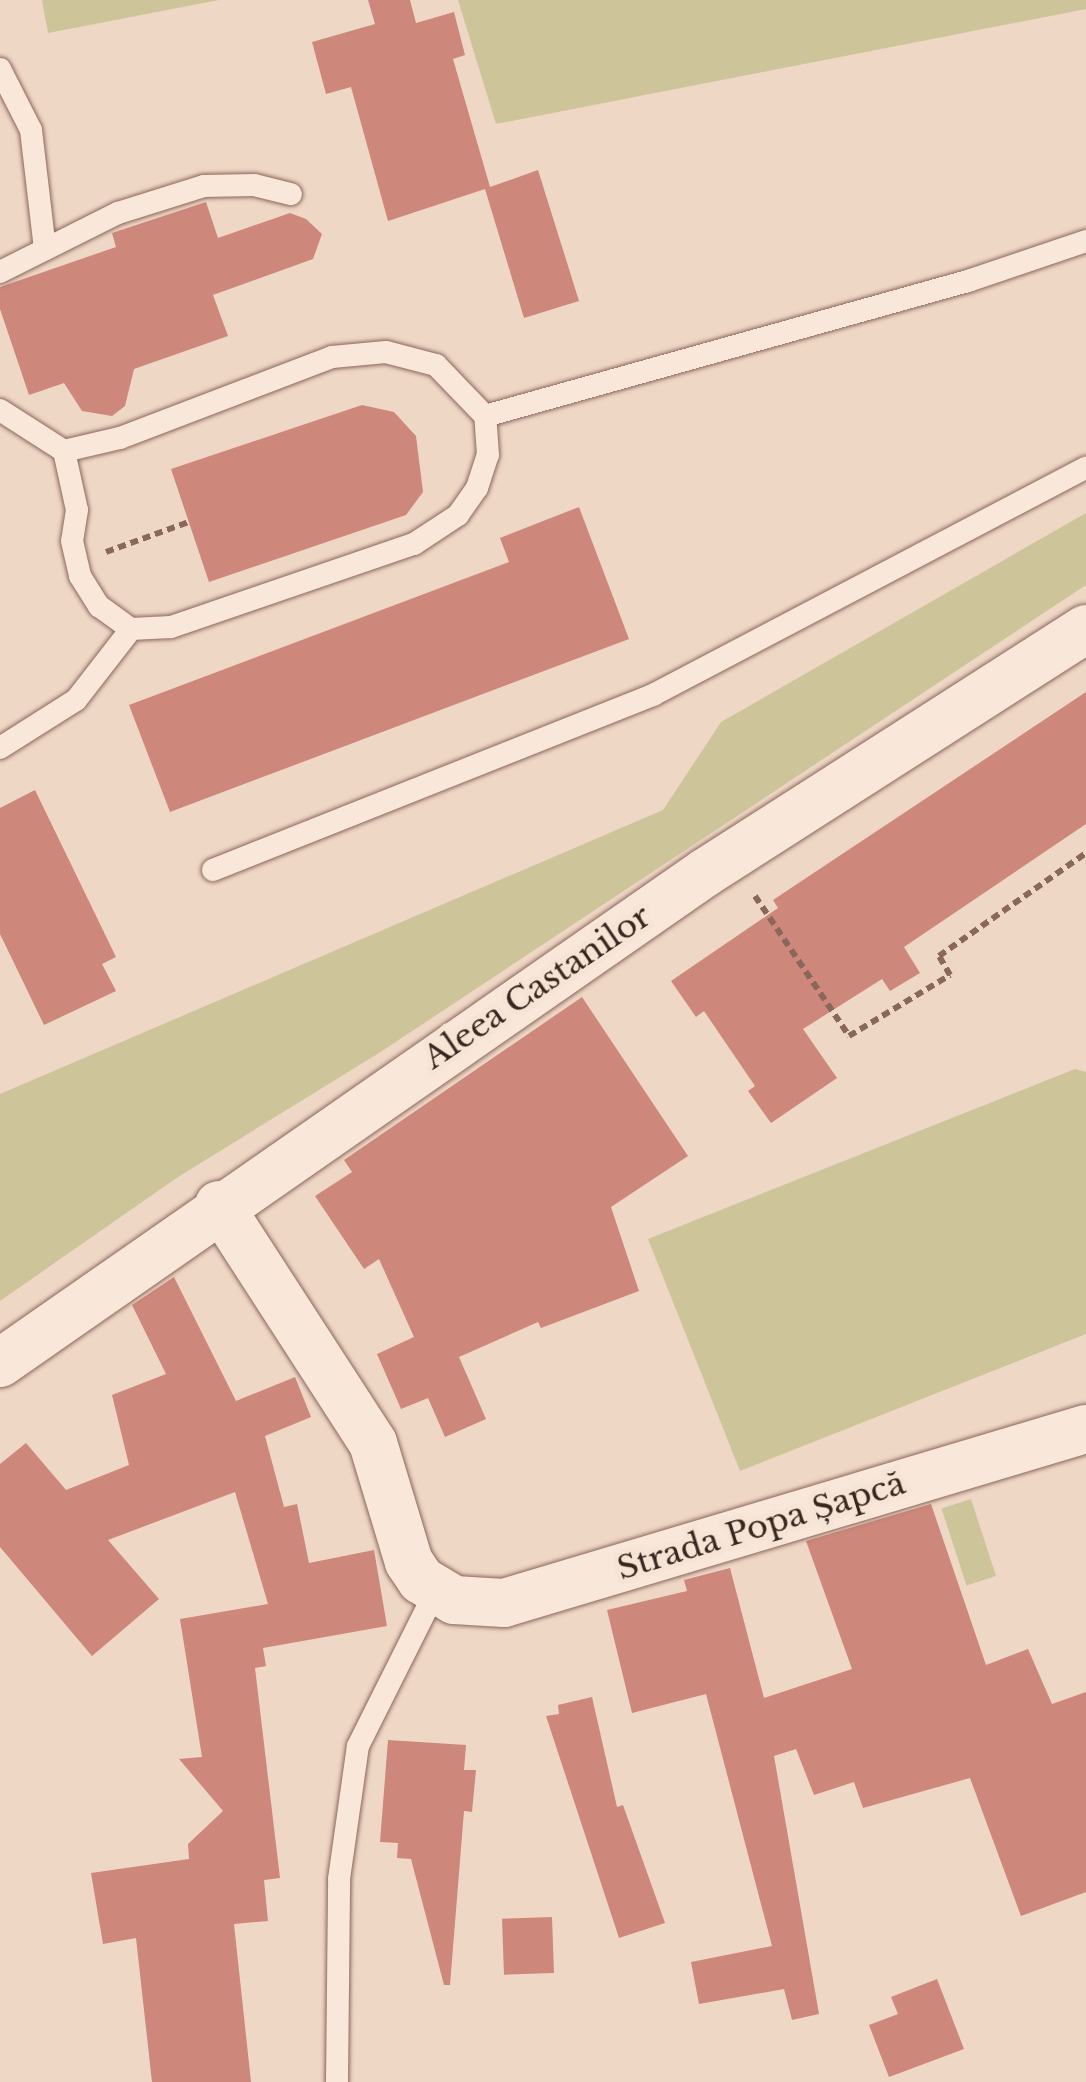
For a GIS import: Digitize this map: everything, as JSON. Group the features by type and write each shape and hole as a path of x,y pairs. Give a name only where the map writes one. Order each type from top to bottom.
{"street":[{"name":"Aleea Castanilor","path":"0,1362 219,1204 706,872 1086,629"},
{"path":"219,1204 373,1443 409,1562 435,1592"},
{"name":"Strada Popa Șapcă","path":"435,1592 466,1602 504,1603 1086,1429"}],"lane":[{"path":"0,69 31,130 45,249"},
{"path":"0,272 118,213 204,186 254,185 290,194"},
{"path":"485,416 968,282 1086,241"},
{"path":"0,410 64,451 78,510 72,541 77,562 99,606 132,629 171,627 414,544 458,515 477,488 488,455 485,416 436,366 368,354 332,357 120,438 64,451"},
{"path":"213,870 653,695 1086,468"},
{"path":"0,748 76,700 132,629"},
{"path":"337,2082 339,1879 358,1746 435,1592"}],"path":[{"path":"77,562 189,522"},
{"path":"770,884 754,894 849,1036 950,976 939,956 1086,853"}],"shaded area":[{"path":"42,0 219,0 48,33"},
{"path":"458,0 1086,0 1086,9 496,124"},
{"path":"1086,513 1086,585 379,1053 178,1177 0,1301 0,1094 663,810 721,722"},
{"path":"1075,1069 1086,1072 1086,1334 740,1471 648,1239"},
{"path":"971,1499 996,1576 967,1586 942,1509"}],"building":[{"path":"368,0 410,0 416,23 454,12 465,55 453,59 490,187 538,170 579,301 524,318 485,189 388,221 351,87 326,94 312,42 375,24"},
{"path":"206,202 218,238 290,213 306,219 322,234 313,259 213,295 228,336 134,369 125,406 112,416 82,411 64,383 29,395 0,309 0,287 116,247 112,233"},
{"path":"362,405 394,412 416,436 423,492 406,515 209,582 171,469"},
{"path":"579,507 629,639 170,812 129,705 509,562 500,538"},
{"path":"1086,692 1086,824 904,947 920,973 890,991 882,979 803,1029 837,1078 771,1123 748,1091 755,1086 704,1011 696,1017 671,981 778,908 773,900"},
{"path":"35,790 116,957 102,964 116,991 44,1025 0,934 0,808"},
{"path":"582,997 688,1156 611,1207 639,1291 541,1328 538,1322 459,1357 486,1419 445,1437 428,1398 401,1409 377,1354 414,1337 379,1259 364,1269 315,1196 352,1172 344,1160"},
{"path":"174,1277 236,1401 295,1377 311,1417 265,1436 284,1507 297,1504 309,1563 374,1550 387,1626 263,1648 266,1666 255,1668 280,1878 264,1880 268,1921 234,1924 251,2082 152,2082 136,1938 103,1944 91,1873 189,1859 188,1844 223,1811 179,1759 202,1757 180,1619 268,1604 235,1492 108,1540 159,1599 92,1656 0,1547 0,1464 26,1443 66,1490 129,1465 112,1395 166,1374 132,1305"},
{"path":"931,1504 986,1665 1028,1649 1052,1704 1086,1692 1086,1892 1021,1916 970,1778 863,1808 854,1782 814,1795 796,1749 774,1756 819,2014 792,2020 784,1989 699,2004 691,1962 772,1946 706,1694 632,1713 607,1610 687,1591 684,1580 730,1568 764,1698 852,1669 806,1541"},
{"path":"592,1697 617,1807 623,1805 665,1923 619,1938 546,1716 559,1714 558,1705"},
{"path":"388,1740 466,1745 464,1770 476,1770 472,1812 464,1811 450,1985 444,1985 411,1859 397,1858 398,1843 380,1842"},
{"path":"552,1917 554,1973 504,1975 502,1919"},
{"path":"937,1979 964,2049 889,2077 869,2025 898,2014 891,1997"}]}
